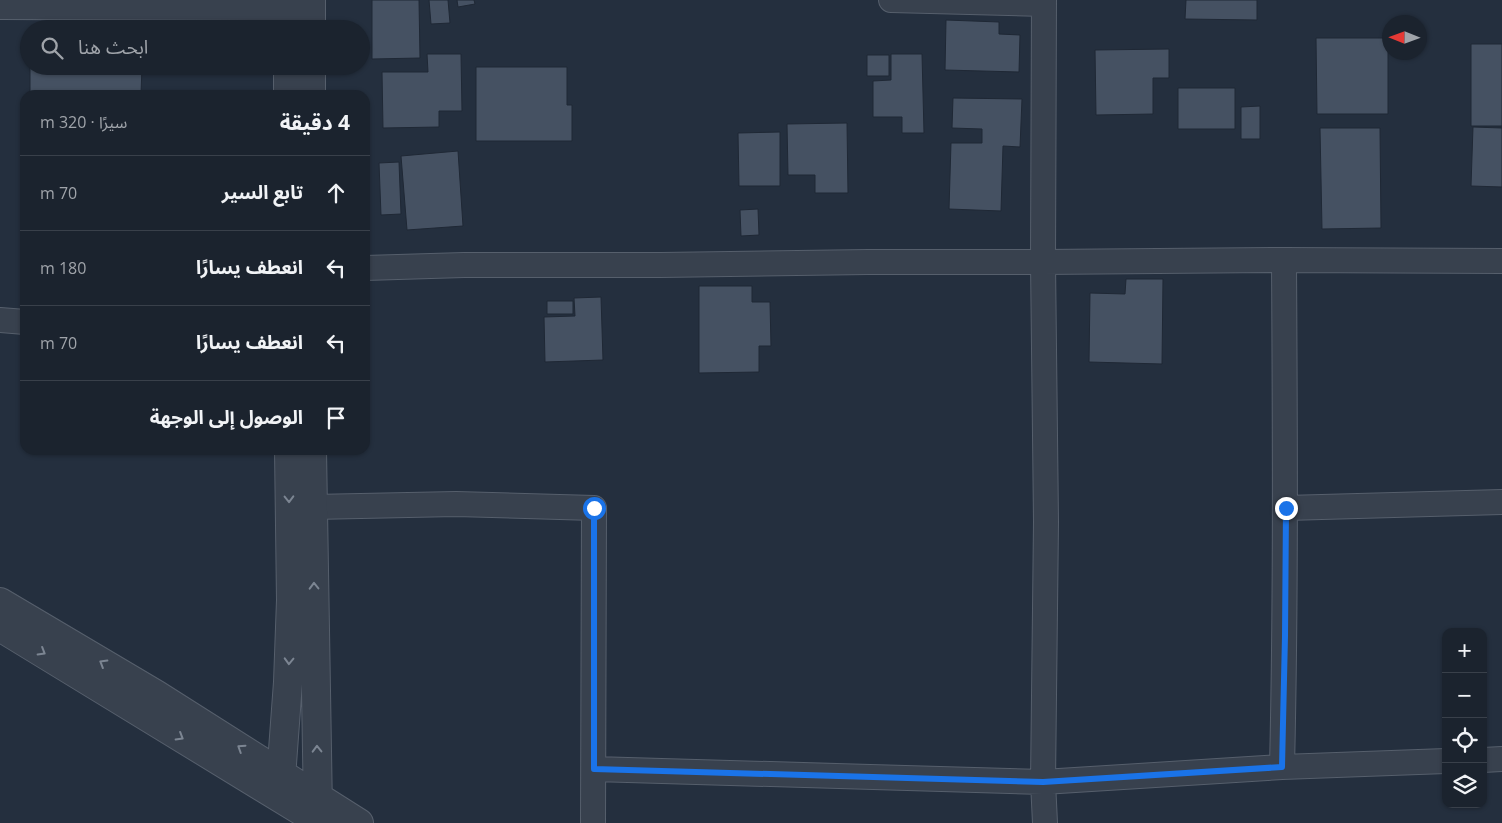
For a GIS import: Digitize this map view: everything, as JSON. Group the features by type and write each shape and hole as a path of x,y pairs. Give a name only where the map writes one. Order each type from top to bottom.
{"street":[{"path":"891,0 1044,2 1043,262 1046,522 1043,782 1045,823"},
{"path":"0,7 294,9 303,20"},
{"path":"288,75 288,90"},
{"path":"311,75 311,90"},
{"path":"1282,767 1286,508 1284,260"},
{"path":"370,268 464,265 1284,260 1502,261"},
{"path":"0,320 20,322"},
{"path":"280,786 292,600 289,455"},
{"path":"312,455 319,814"},
{"path":"1286,508 1502,502"},
{"path":"313,507 456,504 594,508 594,823"},
{"path":"0,602 157,695 319,814 359,823"},
{"path":"0,626 280,786"},
{"path":"1487,760 1502,760"},
{"path":"594,769 1043,782 1282,767 1442,761"}],"building":[{"path":"372,0 419,0 420,58 372,59"},
{"path":"429,0 448,0 450,23 431,24"},
{"path":"457,0 474,0 475,4 458,7"},
{"path":"1186,0 1257,0 1257,20 1185,19"},
{"path":"946,20 999,22 999,34 1020,35 1019,72 945,70"},
{"path":"1316,38 1382,38 1382,60 1388,60 1388,114 1317,114"},
{"path":"1471,44 1502,44 1502,126 1471,126"},
{"path":"1169,49 1169,78 1153,78 1153,114 1096,115 1095,50"},
{"path":"427,54 461,54 462,111 439,111 439,127 383,128 382,72 428,72"},
{"path":"891,54 922,54 924,133 902,133 902,117 873,117 873,81 891,80"},
{"path":"867,55 889,55 889,76 867,76"},
{"path":"476,67 567,67 567,105 572,105 572,141 476,141"},
{"path":"30,75 142,75 141,90 30,90"},
{"path":"1178,88 1235,88 1235,129 1178,129"},
{"path":"953,98 1022,99 1020,147 1003,146 1001,211 949,209 951,143 982,143 982,129 952,128"},
{"path":"1260,106 1260,139 1241,139 1241,107"},
{"path":"847,123 848,193 815,193 815,175 788,175 787,124"},
{"path":"1473,127 1502,128 1502,187 1471,186"},
{"path":"1320,128 1380,128 1381,228 1322,229"},
{"path":"780,132 780,186 739,186 738,133"},
{"path":"458,151 463,226 407,230 401,156"},
{"path":"399,162 401,214 381,215 379,163"},
{"path":"758,209 759,235 741,236 740,210"},
{"path":"1126,279 1163,279 1162,364 1089,362 1090,293 1125,294"},
{"path":"699,286 752,286 752,302 770,302 771,346 759,346 759,372 699,373"},
{"path":"601,297 603,360 545,362 544,317 575,316 574,298"},
{"path":"547,301 573,301 573,314 547,314"}],"route":[{"path":"594,508 594,769 1043,782 1166,776 1282,767 1286,508"}]}
